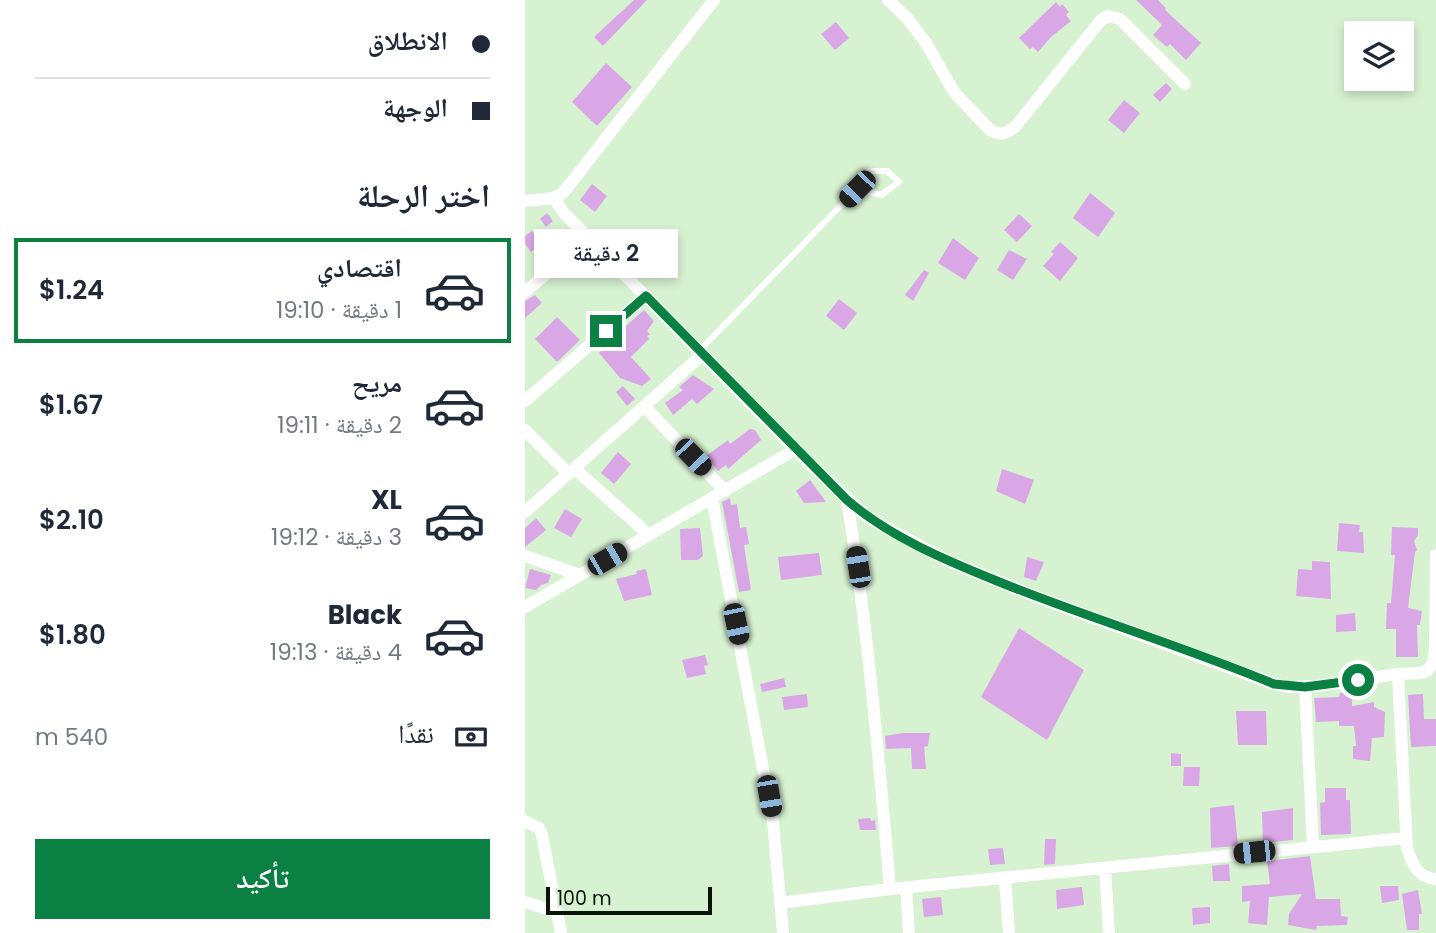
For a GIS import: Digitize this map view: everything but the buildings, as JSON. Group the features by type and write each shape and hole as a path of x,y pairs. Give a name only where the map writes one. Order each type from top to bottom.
{"street":[{"path":"525,201 554,198 563,193 714,0"},
{"path":"888,0 907,18 926,43 954,92 997,134 1006,134 1015,127 1101,20 1108,16 1120,19 1185,84"},
{"path":"554,198 589,238 847,500 884,527 948,561 986,577 1274,684 1305,687 1428,670 1433,663 1436,555"},
{"path":"525,292 589,238"},
{"path":"525,401 646,296"},
{"path":"525,512 701,352"},
{"path":"644,406 725,491"},
{"path":"525,430 649,535"},
{"path":"525,607 796,449"},
{"path":"712,498 773,821 783,933"},
{"path":"847,500 858,567 873,699 890,889"},
{"path":"525,556 580,575"},
{"path":"1398,674 1406,838 1412,864 1419,873 1431,880 1436,879"},
{"path":"1305,687 1313,846"},
{"path":"525,821 533,824 542,835 561,933"},
{"path":"781,903 890,889 1406,838"},
{"path":"1104,868 1109,933"},
{"path":"1005,879 1009,933"},
{"path":"906,888 909,933"},
{"path":"525,902 556,912"}],"lane":[{"path":"701,352 857,189 868,171 887,171 899,182 881,195 857,189"}],"route":[{"path":"606,331 646,296 847,500 867,517 948,561 1037,597 1274,684 1305,687 1358,680"}]}
